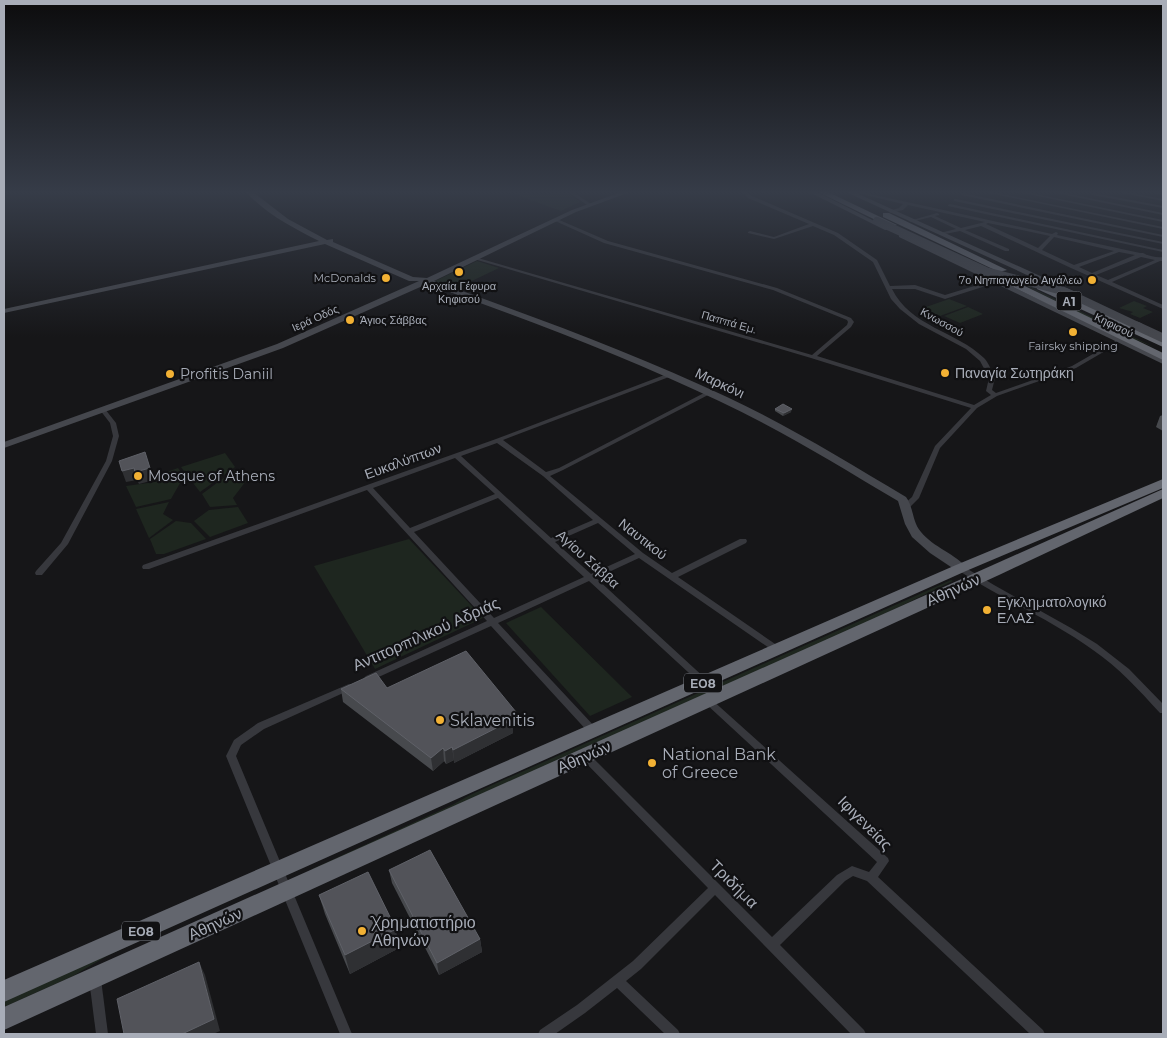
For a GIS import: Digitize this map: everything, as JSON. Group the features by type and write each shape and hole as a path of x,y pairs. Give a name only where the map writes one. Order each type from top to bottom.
{"highway":[{"name":"Α1","path":"928,240 1163,357"},
{"name":"Α1","path":"939,240 1001,277 1163,344"},
{"path":"1001,277 1074,293"},
{"path":"1001,277 1053,308"},
{"path":"1052,529 1089,507 1163,475"},
{"name":"Αθηνών","path":"4,991 961,568 1163,483"},
{"name":"Αθηνών","path":"4,1019 1163,493"},
{"path":"1067,538 1122,520 1163,501"}],"main road":[{"path":"4,311 327,240"},
{"name":"Μαρκόνι","path":"330,240 419,276 424,280 557,328 708,393 797,437 899,497 907,505"},
{"name":"Ιερά Οδός","path":"4,445 271,349 508,240"},
{"name":"Ιερά Οδός","path":"4,440 255,351 476,259 514,240"},
{"path":"919,240 986,271 1066,292 1163,335"},
{"path":"922,240 1001,277"},
{"name":"Κηφισού","path":"956,240 1163,335"},
{"name":"Κηφισού","path":"1053,308 1163,361"},
{"path":"907,505 910,524 915,532 961,568"}],"street":[{"path":"602,240 775,289 850,319 851,322 812,357"},
{"name":"Κνωσσού","path":"846,240 876,261 894,299 902,308 926,326 959,342 983,360 992,378 989,391 995,396"},
{"path":"985,240 1007,250"},
{"path":"1018,240 1163,307"},
{"path":"1038,251 1049,240"},
{"path":"1081,240 1163,259"},
{"path":"1114,240 1163,251"},
{"path":"1151,240 1163,243"},
{"path":"1073,266 1122,249"},
{"path":"1091,275 1144,254"},
{"name":"Παππά Εμ.","path":"476,259 812,357 975,407"},
{"path":"1108,282 1163,259"},
{"path":"890,288 915,287 945,297 1001,277"},
{"path":"907,505 915,498 937,447 975,407 995,396 1074,367 1120,340"},
{"name":"Ευκαλύπτων","path":"146,567 498,440 668,376"},
{"path":"545,475 561,469 708,393"},
{"path":"39,574 64,544 110,460 116,442 115,429 110,418 103,410"},
{"name":"Ναυτικού","path":"498,440 545,475 640,554 778,650"},
{"name":"Αγίου Σάββα","path":"456,455 704,682"},
{"path":"368,487 593,731"},
{"path":"410,531 499,495"},
{"path":"550,541 599,520"},
{"path":"671,577 743,541"},
{"name":"Αντιτορπιλικού Αδριάς","path":"346,1034 231,756 237,743 261,726 493,623 640,554"},
{"path":"961,568 976,579 1084,640 1127,673 1163,710"},
{"name":"Ιφιγενείας","path":"708,701 783,771 837,816 884,861 871,878"},
{"name":"Τριδήμα","path":"585,756 860,1034"},
{"path":"771,945 841,878 852,871 871,878 1039,1034"},
{"path":"544,1034 637,965 715,888"},
{"path":"95,978 102,1034"},
{"path":"617,980 674,1034"}],"shaded area":[{"path":"477,261 499,268 455,289 435,281"},
{"path":"999,272 1156,348 1115,331"},
{"path":"949,299 967,306 940,316 923,308"},
{"path":"1134,301 1147,306 1143,308 1153,312 1140,318 1130,314 1133,312 1119,308"},
{"path":"968,307 983,314 960,323 944,316"},
{"path":"225,453 235,467 200,492 181,467"},
{"path":"178,468 184,476 171,499 136,507 126,486 155,482 158,475"},
{"path":"236,469 246,481 233,498 237,505 210,507 202,494"},
{"path":"169,502 163,514 173,520 149,538 136,509"},
{"path":"238,507 248,523 210,537 194,521 209,510"},
{"path":"176,521 191,523 206,539 164,554 156,554 150,539"},
{"path":"409,539 483,618 375,669 314,566"},
{"path":"951,580 953,581 853,629 314,873 312,869 470,795"},
{"path":"541,607 632,697 590,716 506,623"},
{"path":"260,884 107,956 73,976 4,1007 4,998"}],"building":[{"path":"783,404 792,409 784,413 775,409"},
{"path":"145,452 150,468 135,472 134,468 122,471 119,461"},
{"name":"Sklavenitis","path":"466,651 516,712 509,716 512,720 453,750 452,747 445,751 443,748 431,758 341,689 376,673 387,688"},
{"path":"430,850 480,939 437,963 389,870"},
{"name":"Χρηματιστήριο Αθηνών","path":"368,872 396,929 345,955 319,895"},
{"path":"199,962 214,1019 182,1034 124,1034 117,999"}],"place":[{"name":"Αρχαία Γέφυρα Κηφισού","path":"459,272"},
{"name":"McDonalds","path":"386,278"},
{"name":"7ο Νηπιαγωγείο Αιγάλεω","path":"1092,280"},
{"name":"Άγιος Σάββας","path":"350,320"},
{"name":"Fairsky shipping","path":"1073,332"},
{"name":"Παναγία Σωτηράκη","path":"945,373"},
{"name":"Profitis Daniil","path":"170,374"},
{"name":"Mosque of Athens","path":"138,476"},
{"name":"Εγκληματολογικό ΕΛΑΣ","path":"987,610"},
{"name":"Sklavenitis","path":"440,720"},
{"name":"National Bank of Greece","path":"652,763"},
{"name":"Χρηματιστήριο Αθηνών","path":"362,931"}]}
